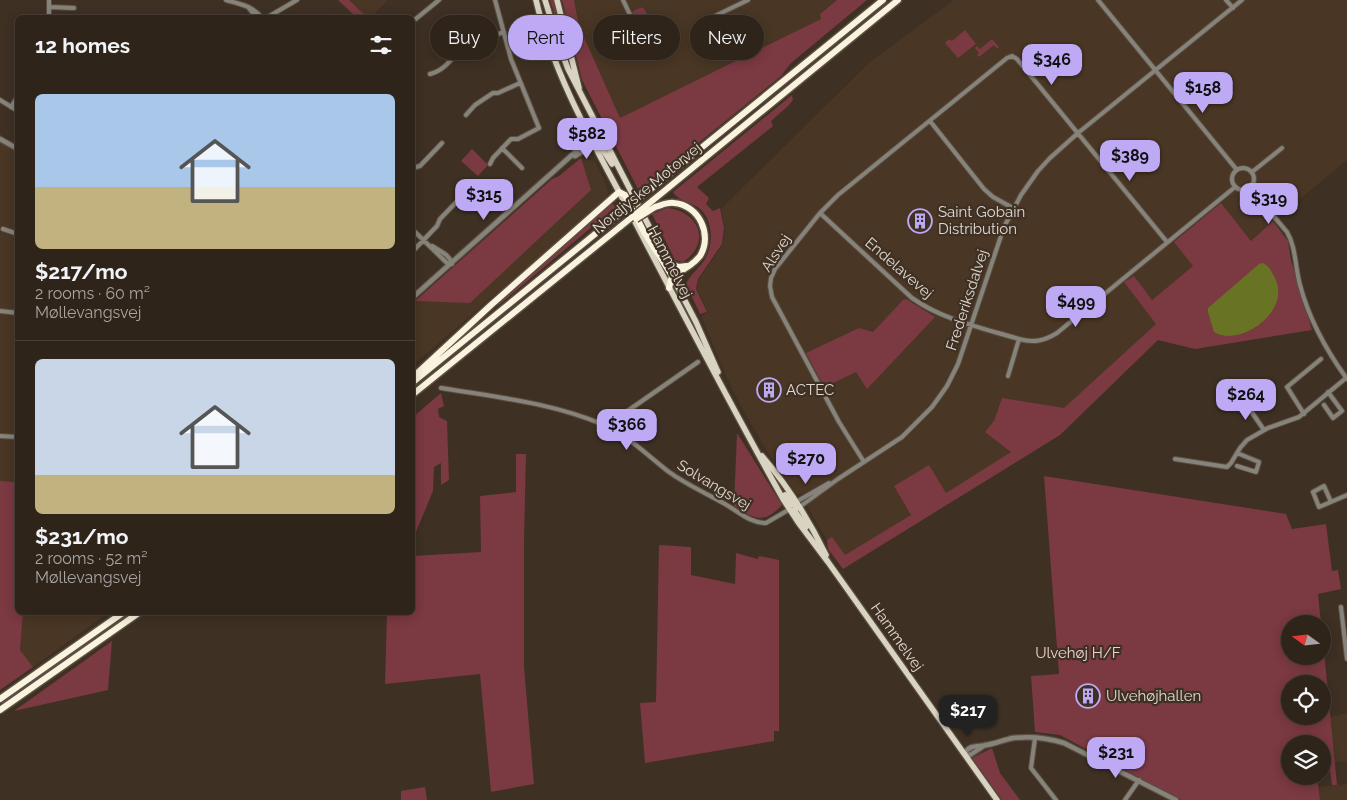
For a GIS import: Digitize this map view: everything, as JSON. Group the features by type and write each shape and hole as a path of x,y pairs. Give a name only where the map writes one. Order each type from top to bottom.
{"highway":[{"name":"Nordjyske Motorvej","path":"415,381 882,0"},
{"name":"Nordjyske Motorvej","path":"415,393 531,298 622,227 647,211 898,0"},
{"path":"415,375 619,192 625,195 644,232 672,276"},
{"path":"654,204 682,204 699,218 704,227 705,238 700,256 691,265 672,276 669,288"},
{"path":"652,233 675,266 691,265"},
{"path":"0,699 120,615"},
{"path":"0,710 136,615"}],"main road":[{"name":"Hammelvej","path":"536,0 548,44 619,192 766,467 823,549 828,562"},
{"name":"Hammelvej","path":"546,0 563,58 582,100 652,233 696,322 728,396"},
{"path":"557,0 582,100"},
{"path":"598,130 594,142 602,148 632,195"},
{"name":"Hammelvej","path":"757,450 794,507 815,546 997,800"}],"street":[{"path":"49,0 49,14"},
{"path":"226,0 247,6 256,10 260,15"},
{"path":"271,15 297,0"},
{"path":"415,20 439,0"},
{"path":"490,164 493,158 511,139 518,139 539,128 520,83 503,32 495,0"},
{"path":"623,0 630,15"},
{"path":"717,15 748,0"},
{"path":"1098,0 1237,170"},
{"path":"1226,0 1233,8"},
{"name":"Frederiksdalvej","path":"794,507 902,437 932,407 947,386 958,364 997,245 1013,208 1038,171 1078,133 1242,0"},
{"path":"247,6 254,15"},
{"path":"49,8 74,8"},
{"path":"430,74 437,72 454,58 458,51 474,41 480,42 503,32"},
{"name":"Alsvej","path":"864,462 839,422 772,298 770,286 775,269 820,213 838,196 1007,58 1012,56 1017,59 1078,133"},
{"path":"466,115 475,105 493,93 498,94 520,83"},
{"path":"0,100 15,109"},
{"path":"11,107 15,101"},
{"path":"930,121 984,189 1013,208"},
{"path":"1078,133 1167,242"},
{"path":"0,139 15,147"},
{"path":"415,295 582,146 594,142"},
{"path":"415,168 420,166 442,143"},
{"path":"502,148 522,168"},
{"path":"1252,172 1282,148"},
{"path":"1245,168 1252,172 1254,182 1250,188 1242,191 1235,187 1232,176 1237,170 1245,168"},
{"name":"Endelavevej","path":"820,213 912,298 938,314 1029,342 1038,342 1048,338 1123,279 1235,187"},
{"path":"1175,459 1227,467 1247,440 1264,430 1275,425 1290,422 1304,414 1347,378 1337,365 1319,333 1305,302 1299,282 1291,239 1250,188"},
{"path":"415,249 468,190"},
{"path":"3,229 15,233"},
{"path":"415,232 446,254 451,259 452,264"},
{"path":"0,311 15,313"},
{"path":"1008,376 1019,339"},
{"path":"1304,414 1287,387 1321,359"},
{"path":"606,426 698,362"},
{"name":"Solvangsvej","path":"441,388 539,404 606,426 637,446 692,487 752,521 766,523 794,507"},
{"path":"1324,406 1333,418 1342,411 1328,392"},
{"path":"1244,401 1264,430"},
{"path":"0,436 15,438"},
{"path":"1236,453 1259,462 1256,472 1237,466"},
{"path":"1331,502 1324,486 1313,492 1319,506 1331,502 1347,495"},
{"path":"1342,607 1347,659"},
{"path":"1035,738 1031,768 1056,800"},
{"path":"964,754 967,748 971,746 1012,739 1050,739 1064,743 1176,800"},
{"path":"1125,800 1139,780"}],"shaded area":[{"path":"349,0 388,0 373,15 365,15"},
{"path":"574,0 837,0 820,14 822,19 764,47 764,15 690,15 690,60 738,60 620,118 594,60 680,60 680,15 593,15 593,57 583,35 583,15 577,15"},
{"path":"954,0 1347,0 1347,160 1251,241 1220,204 1194,266 1148,303 1163,322 1056,427 841,564 808,508 803,494 796,494 761,441 726,376 701,316 708,313 697,289 699,279 723,244 725,229 721,209 869,63"},
{"path":"0,140 15,150 15,482 0,481"},
{"path":"588,159 595,161 607,186 608,193 604,201 415,363 415,302 579,160"},
{"path":"1262,263 1267,266 1275,278 1278,291 1276,303 1270,314 1249,331 1224,336 1214,332 1208,308"},
{"path":"23,615 105,615 33,667 20,651"},
{"path":"1347,713 1347,761 1335,762 1331,717"},
{"path":"1347,784 1347,800 1320,800 1318,787"}],"green space":[{"path":"338,0 349,0 365,15 354,15"},
{"path":"550,0 555,0 559,15 555,15"},
{"path":"562,0 574,0 577,15 566,15"},
{"path":"837,0 867,0 791,63 781,76 639,191 582,80 577,60 583,60 583,35 620,118 738,60 764,60 764,47 821,19 820,14"},
{"path":"643,7 647,15 632,15 633,11"},
{"path":"965,30 976,44 958,58 945,43 949,39 952,41"},
{"path":"992,39 999,47 997,49 994,45 979,57 977,55 979,53 975,48 977,46 980,49"},
{"path":"792,95 793,100 771,121 773,126 697,187 709,198 706,204 713,211 720,208 724,228 722,244 698,279 696,289 707,312 700,314 686,284 708,253 711,232 704,213 673,192"},
{"path":"472,149 488,165 478,176 461,161"},
{"path":"581,158 591,190 470,303 415,301 552,179 559,176"},
{"path":"1221,203 1251,241 1273,221 1288,241 1291,260 1312,330 1195,349 1158,340 1060,435 843,569 828,549 827,540 832,537 845,555 911,515 894,486 929,465 946,493 1011,452 985,432 994,421 1002,398 1064,408 1156,324 1124,282 1134,276 1152,300 1193,266 1174,242"},
{"path":"608,204 618,205 499,305 498,303"},
{"path":"667,208 678,210 687,215 694,221 698,229 697,246 692,254 683,262 675,260 652,214"},
{"path":"906,299 935,317 867,389 856,372 827,386 823,385 806,353 859,328 873,332"},
{"path":"441,393 444,406 438,409 439,417 447,421 449,480 441,485 441,463 434,467 433,491 415,534 415,415"},
{"path":"737,433 782,505 764,518 753,517 734,506"},
{"path":"516,454 526,454 524,667 534,784 491,792 480,674 385,684 387,615 415,615 415,556 481,552 480,496 516,492"},
{"name":"Ulvehøj H/F","path":"1044,476 1286,514 1292,529 1326,524 1332,571 1338,570 1341,589 1318,594 1320,615 1281,615 1281,665 1325,665 1326,675 1281,675 1281,725 1331,725 1331,723 1337,785 1332,785 1331,777 1331,735 1281,735 1281,785 1318,785 1320,800 1181,800 1060,735 1035,732 1031,676 1059,674"},
{"path":"0,481 15,482 15,615 23,615 20,650 33,667 0,690"},
{"path":"659,545 691,547 691,575 735,584 736,553 758,559 759,556 779,560 779,731 774,731 774,741 645,763 640,703 656,702"},
{"path":"112,641 108,690 14,711"},
{"path":"992,748 1000,773 1020,800 1002,800 972,758"},
{"path":"425,787 427,800 401,800 401,791"}],"place":[{"name":"Saint Gobain Distribution","path":"920,221"},
{"name":"ACTEC","path":"769,390"},
{"name":"Ulvehøjhallen","path":"1088,696"}]}
